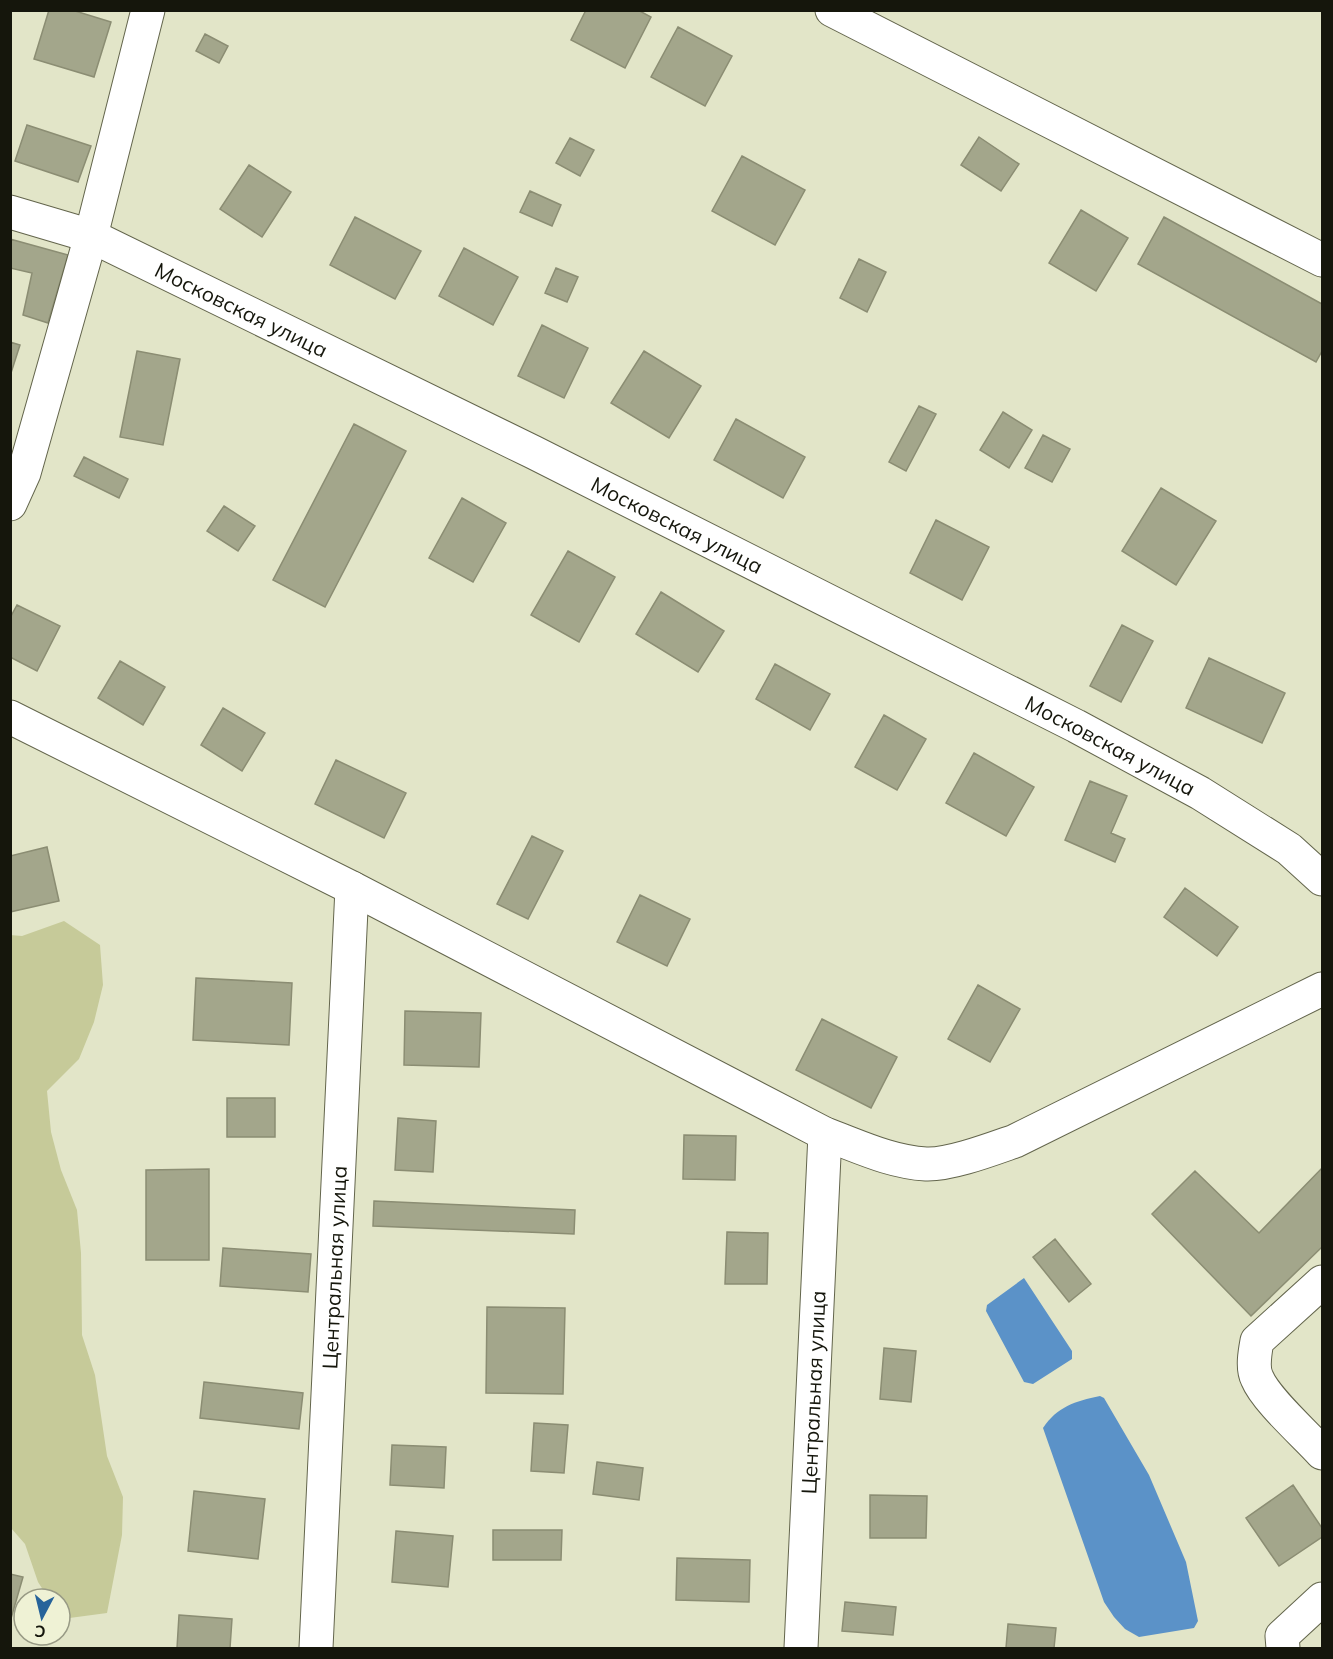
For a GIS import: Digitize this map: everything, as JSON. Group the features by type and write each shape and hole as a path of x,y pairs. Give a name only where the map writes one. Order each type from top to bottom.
{"street":[{"path":"10,504 24,473 91,236 148,10"},
{"path":"832,10 1323,260"},
{"name":"Московская улица","path":"10,212 91,236 533,452 1076,726 1200,793 1289,849 1323,879"},
{"path":"10,717 352,888 825,1134 893,1160 928,1164 972,1156 1015,1141 1323,989"},
{"name":"Центральная улица","path":"316,1648 352,888"},
{"name":"Центральная улица","path":"801,1648 825,1134"},
{"path":"1323,1282 1257,1341 1255,1357 1255,1377 1267,1394 1323,1453"},
{"path":"1283,1648 1282,1636 1323,1599"}],"green space":[{"path":"64,921 100,945 103,985 94,1022 79,1059 47,1091 51,1132 61,1170 77,1210 81,1253 82,1335 95,1375 107,1456 123,1497 122,1535 107,1613 72,1618 72,1587 41,1587 25,1544 11,1528 10,935 22,936"}],"water":[{"path":"1024,1278 1072,1351 1072,1359 1033,1384 1024,1382 986,1311 987,1305"},
{"path":"1100,1396 1104,1398 1149,1475 1186,1562 1198,1621 1194,1628 1139,1637 1125,1629 1104,1602 1043,1428 1054,1415 1067,1406"}],"building":[{"path":"49,10 72,10 111,22 94,77 34,59"},
{"path":"586,10 638,10 651,17 625,68 571,40"},
{"path":"678,27 732,56 705,106 651,77"},
{"path":"205,34 228,46 219,63 196,51"},
{"path":"27,125 91,146 78,182 15,161"},
{"path":"979,137 1019,164 1001,191 961,165"},
{"path":"570,138 594,150 580,176 556,163"},
{"path":"742,156 805,190 775,245 712,211"},
{"path":"249,165 291,192 262,237 220,209"},
{"path":"530,191 561,205 552,226 520,212"},
{"path":"1081,210 1128,238 1096,291 1049,263"},
{"path":"355,217 421,251 395,299 330,265"},
{"path":"1164,217 1322,304 1322,351 1316,362 1138,264"},
{"path":"10,239 68,255 48,323 23,315 32,273 10,268"},
{"path":"464,248 518,277 493,325 439,296"},
{"path":"859,259 886,272 867,312 840,298"},
{"path":"556,268 578,277 567,302 545,293"},
{"path":"542,325 588,348 564,398 518,376"},
{"path":"10,342 20,345 10,376"},
{"path":"137,351 180,359 163,445 120,437"},
{"path":"644,351 701,386 669,438 611,403"},
{"path":"919,406 936,414 906,471 889,462"},
{"path":"1003,412 1032,430 1009,468 980,450"},
{"path":"736,419 805,457 783,498 714,460"},
{"path":"354,424 406,451 325,607 273,580"},
{"path":"1043,435 1070,449 1052,482 1025,468"},
{"path":"84,457 128,479 119,498 74,476"},
{"path":"1161,488 1216,521 1176,585 1122,551"},
{"path":"462,498 506,523 473,582 429,558"},
{"path":"224,506 255,526 238,551 207,531"},
{"path":"936,520 989,547 962,600 910,573"},
{"path":"568,551 615,577 579,642 531,615"},
{"path":"661,592 724,631 698,672 636,634"},
{"path":"17,605 60,626 37,671 10,657 10,618"},
{"path":"1122,625 1153,641 1121,702 1090,686"},
{"path":"1209,658 1285,693 1262,743 1186,708"},
{"path":"120,661 165,687 143,725 98,698"},
{"path":"775,664 830,694 810,730 756,699"},
{"path":"223,708 265,733 242,771 201,745"},
{"path":"884,715 926,739 897,790 855,767"},
{"path":"974,753 1034,787 1006,836 946,803"},
{"path":"336,760 406,793 384,838 315,804"},
{"path":"1090,781 1127,796 1111,833 1125,839 1115,862 1065,840"},
{"path":"532,836 563,851 528,919 497,904"},
{"path":"47,847 59,901 10,912 10,856"},
{"path":"1185,888 1238,927 1217,956 1164,917"},
{"path":"640,895 690,919 667,966 617,942"},
{"path":"196,978 292,983 289,1045 193,1040"},
{"path":"978,985 1020,1009 990,1062 948,1039"},
{"path":"405,1011 481,1013 479,1067 404,1065"},
{"path":"822,1019 897,1057 871,1108 796,1070"},
{"path":"227,1098 275,1098 275,1137 227,1137"},
{"path":"398,1118 436,1121 433,1172 395,1170"},
{"path":"684,1135 736,1136 735,1180 683,1179"},
{"path":"1322,1168 1322,1247 1251,1316 1152,1214 1195,1171 1259,1233"},
{"path":"209,1169 209,1260 146,1260 146,1170"},
{"path":"374,1201 575,1210 574,1234 373,1226"},
{"path":"727,1232 768,1233 767,1284 725,1284"},
{"path":"1055,1239 1091,1284 1069,1302 1033,1257"},
{"path":"223,1248 311,1254 308,1292 220,1286"},
{"path":"487,1307 565,1308 563,1394 486,1393"},
{"path":"884,1348 916,1351 911,1402 880,1399"},
{"path":"204,1382 303,1393 299,1429 200,1418"},
{"path":"534,1423 568,1425 564,1473 531,1471"},
{"path":"392,1445 446,1447 444,1488 390,1485"},
{"path":"597,1462 643,1468 639,1500 593,1494"},
{"path":"1293,1485 1322,1528 1322,1537 1279,1566 1246,1518"},
{"path":"194,1491 265,1499 258,1559 188,1551"},
{"path":"870,1495 927,1496 926,1538 870,1538"},
{"path":"493,1530 562,1530 561,1560 493,1560"},
{"path":"396,1531 453,1536 448,1587 392,1582"},
{"path":"677,1558 750,1560 749,1602 676,1600"},
{"path":"10,1574 23,1577 20,1587 12,1587 10,1622"},
{"path":"845,1602 896,1607 893,1635 842,1631"},
{"path":"179,1615 232,1619 230,1648 177,1648"},
{"path":"1008,1624 1056,1628 1054,1648 1006,1648"}]}
